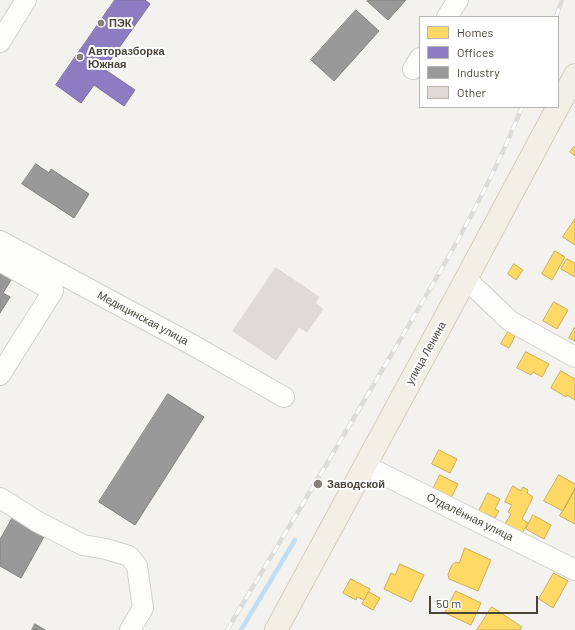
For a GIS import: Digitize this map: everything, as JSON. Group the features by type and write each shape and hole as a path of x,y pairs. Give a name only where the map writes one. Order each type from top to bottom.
{"main road":[{"name":"улица Ленина","path":"559,105 575,75"},
{"name":"улица Ленина","path":"276,630 557,108"}],"street":[{"path":"0,42 26,0"},
{"path":"448,16 458,0"},
{"name":"Медицинская улица","path":"0,241 189,343 284,397"},
{"path":"0,261 53,291 0,375"},
{"path":"466,279 510,321 575,357"},
{"name":"Отдалённая улица","path":"364,465 574,568"},
{"path":"0,498 38,522 84,545 106,549 129,556 137,566 143,608 130,630"}],"building: Homes":[{"path":"574,147 575,148 575,156 570,152"},
{"path":"575,219 575,245 563,237"},
{"path":"555,251 565,257 552,280 542,274"},
{"path":"567,259 575,263 575,277 561,269"},
{"path":"514,264 523,270 516,280 508,274"},
{"path":"554,302 568,310 557,329 543,321"},
{"path":"575,327 575,341 569,338"},
{"path":"508,332 515,336 509,348 501,344"},
{"path":"526,352 549,364 542,377 533,372 531,375 517,368"},
{"path":"561,371 575,379 575,400 567,395 566,397 551,388"},
{"path":"439,450 457,459 450,473 432,464"},
{"path":"440,475 458,484 451,498 433,489"},
{"path":"559,475 575,484 575,489 563,511 544,501"},
{"path":"513,486 521,491 523,487 528,490 527,493 533,497 522,519 528,523 522,533 505,524 511,514 508,512 512,505 505,502"},
{"path":"575,489 575,524 560,516"},
{"path":"488,493 500,499 495,509 499,511 495,518 479,511"},
{"path":"533,515 551,525 544,539 526,529"},
{"path":"465,548 491,560 478,591 449,579 448,574 452,565 456,562 459,563"},
{"path":"400,564 424,575 411,602 384,589 391,573 395,575"},
{"path":"554,573 568,581 553,608 539,599"},
{"path":"351,579 370,589 364,600 357,597 356,600 343,593"},
{"path":"456,591 481,603 471,625 445,613"},
{"path":"369,592 380,598 373,610 362,604"},
{"path":"492,607 522,627 520,630 477,630"}],"building: Offices":[{"path":"115,0 145,0 150,4 104,69 135,90 124,106 94,85 81,103 56,85"}],"building: Industry":[{"path":"406,0 388,20 367,1"},
{"path":"356,10 379,31 334,81 311,60"},
{"path":"36,164 49,173 51,169 89,194 74,218 22,184"},
{"path":"0,262 16,272 3,293 10,297 0,313"},
{"path":"168,394 204,417 135,525 99,502"},
{"path":"13,517 45,535 21,578 0,566 0,540"},
{"path":"35,624 45,630 32,630"}],"building: Other":[{"path":"276,268 319,297 315,303 323,309 307,332 299,327 276,360 233,331"}],"waterway":[{"path":"241,630 295,540"}],"railway":[{"path":"556,16 562,0"},
{"path":"227,630 353,420 463,231 509,139 522,108"}],"place":[{"name":"ПЭК","path":"101,23"},
{"name":"Авторазборка Южная","path":"80,57"},
{"name":"Заводской","path":"318,484"}]}
